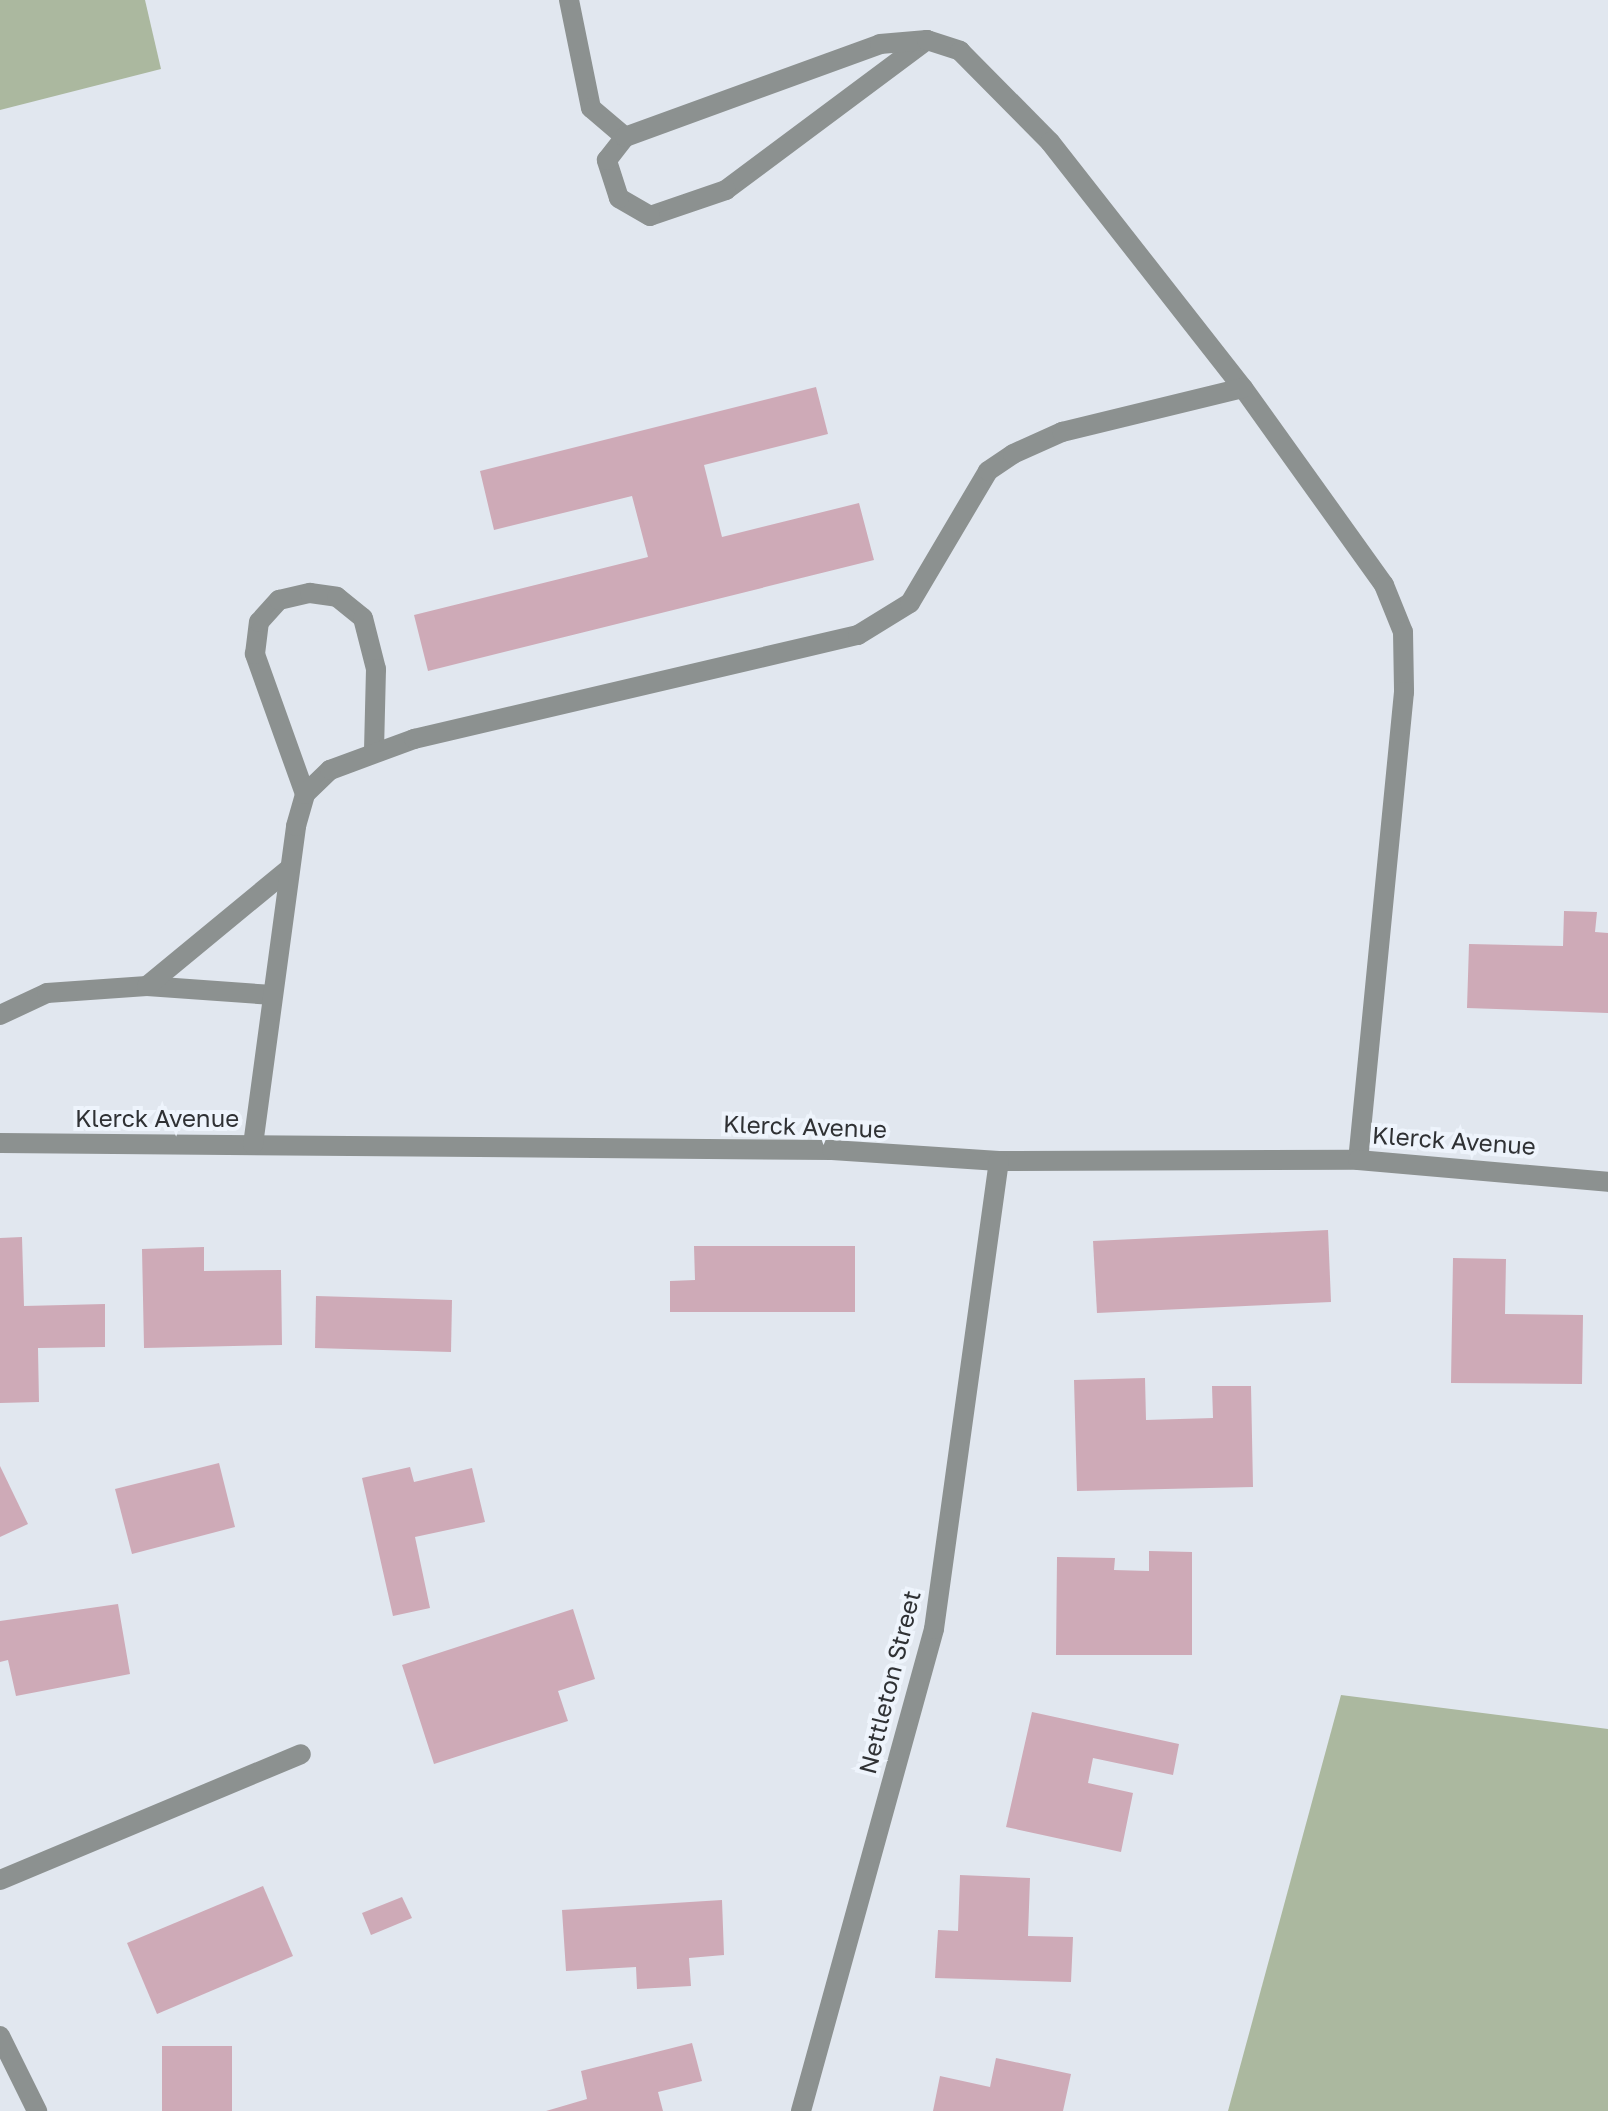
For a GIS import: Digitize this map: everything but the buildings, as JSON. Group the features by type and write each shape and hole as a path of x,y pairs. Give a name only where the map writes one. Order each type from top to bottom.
{"street":[{"path":"569,0 591,108 625,137"},
{"path":"927,40 726,190 650,216 619,198 607,160 625,137 880,44 927,40 960,51 1050,142 1243,388 1384,585 1403,632 1404,692 1358,1160"},
{"path":"305,794 330,770 374,751 858,635 910,603 988,471 1013,454 1062,432 1243,388"},
{"path":"253,1145 289,869 305,794 255,654 259,622 279,600 310,593 337,597 363,618 376,669 374,751"},
{"path":"147,986 289,869"},
{"path":"0,1015 47,993 147,986 273,995"},
{"name":"Klerck Avenue","path":"0,1143 832,1150 999,1161 1358,1160 1608,1182"},
{"name":"Nettleton Street","path":"801,2111 934,1629 999,1161"},
{"path":"0,1880 301,1754"},
{"path":"0,2036 37,2111"}],"green space":[{"path":"0,0 145,0 161,69 0,110"},
{"path":"1341,1695 1608,1729 1608,2111 1228,2111"}]}
